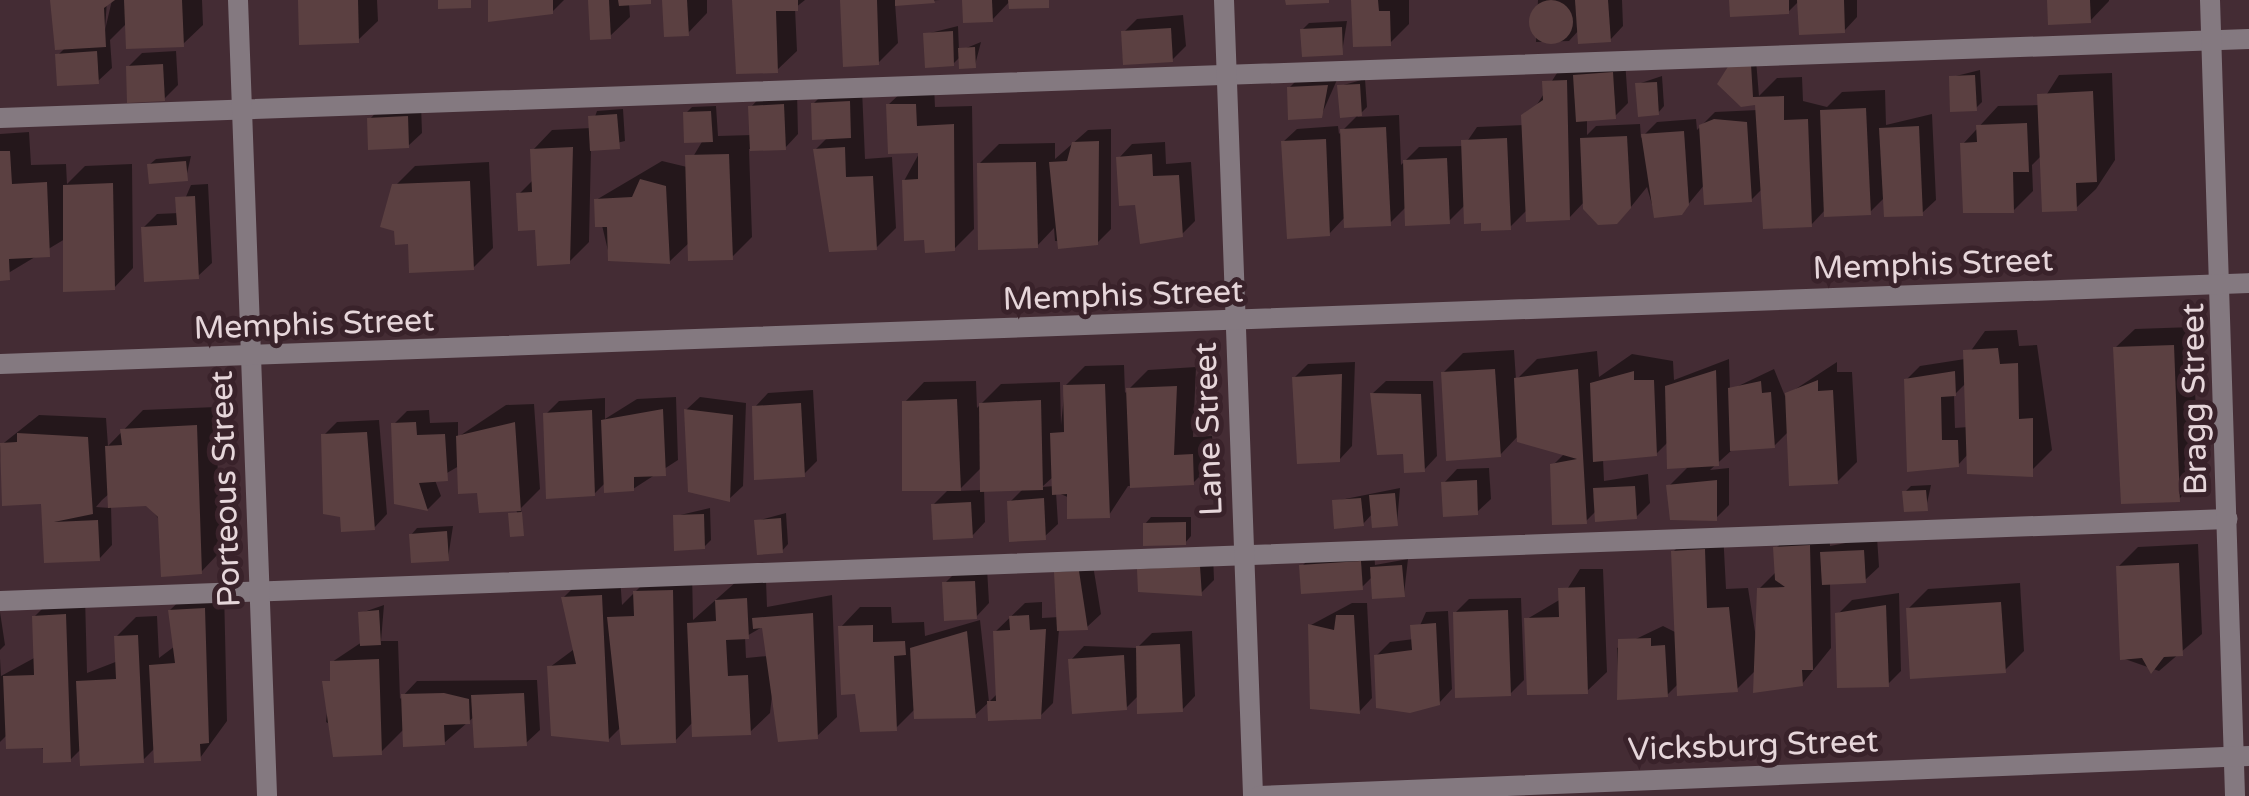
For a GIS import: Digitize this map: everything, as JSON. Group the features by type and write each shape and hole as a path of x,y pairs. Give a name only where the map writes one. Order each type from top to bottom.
{"street":[{"name":"Porteous Street","path":"238,0 267,796"},
{"name":"Lane Street","path":"1224,0 1256,796"},
{"name":"Bragg Street","path":"2210,0 2227,519 2241,756 2234,796"},
{"path":"0,118 2249,38"},
{"name":"Memphis Street","path":"0,364 251,358 2249,283"},
{"path":"0,601 2227,519"},
{"name":"Vicksburg Street","path":"1256,796 2241,756"}],"building":[{"path":"50,0 115,0 104,8 106,47 55,50"},
{"path":"124,0 182,0 184,47 126,49"},
{"path":"298,0 358,0 359,43 299,45"},
{"path":"438,0 471,0 471,8 438,9"},
{"path":"488,0 553,0 553,14 488,22"},
{"path":"588,0 609,0 611,39 590,40"},
{"path":"618,0 651,0 651,4 619,6"},
{"path":"662,0 687,0 689,36 664,37"},
{"path":"732,0 798,0 798,11 776,11 778,73 736,74"},
{"path":"840,0 877,0 879,65 843,67"},
{"path":"895,0 934,0 935,3 895,6"},
{"path":"962,0 992,0 993,22 963,23"},
{"path":"1008,0 1049,0 1049,8 1009,9"},
{"path":"1285,0 1329,0 1329,3 1286,5"},
{"path":"1351,0 1378,0 1379,11 1390,11 1391,46 1353,47"},
{"path":"1551,0 1567,6 1573,22 1567,38 1551,44 1535,38 1529,22 1535,6"},
{"path":"1575,0 1608,0 1611,42 1578,44"},
{"path":"1729,0 1789,0 1789,14 1730,17"},
{"path":"1797,0 1844,0 1845,33 1799,35"},
{"path":"2047,0 2090,0 2091,23 2048,25"},
{"path":"1342,27 1343,55 1302,57 1300,29"},
{"path":"1171,28 1173,62 1123,65 1121,31"},
{"path":"953,31 954,66 925,68 923,33"},
{"path":"975,47 976,68 959,69 958,48"},
{"path":"97,51 99,84 57,86 55,54"},
{"path":"163,64 165,101 127,103 126,66"},
{"path":"1751,64 1753,97 1784,96 1784,120 1808,119 1812,227 1763,229 1755,105 1741,107 1717,84 1729,65"},
{"path":"1613,72 1616,119 1576,122 1573,75"},
{"path":"1975,75 1977,111 1950,112 1949,76"},
{"path":"1567,80 1570,220 1526,222 1521,115 1543,100 1542,81"},
{"path":"1657,82 1659,115 1638,117 1635,83"},
{"path":"1360,84 1362,116 1340,118 1337,85"},
{"path":"1328,85 1322,118 1288,120 1287,87"},
{"path":"2093,91 2097,182 2076,183 2077,211 2042,212 2037,94"},
{"path":"850,101 851,138 812,140 811,103"},
{"path":"784,104 786,150 750,151 748,106"},
{"path":"886,104 916,104 917,126 954,124 955,251 925,253 924,240 904,241 902,180 918,179 918,153 888,154"},
{"path":"1866,108 1871,215 1824,217 1820,110"},
{"path":"711,111 713,142 684,143 683,112"},
{"path":"617,114 620,149 590,151 588,116"},
{"path":"408,116 409,148 368,150 367,118"},
{"path":"1714,119 1747,122 1752,202 1704,205 1699,125"},
{"path":"2027,123 2029,172 2013,172 2014,213 1963,213 1960,143 1977,142 1976,125"},
{"path":"1919,126 1923,216 1884,217 1879,128"},
{"path":"1386,127 1391,226 1344,228 1340,129"},
{"path":"1684,131 1689,205 1682,215 1654,218 1641,134"},
{"path":"1627,136 1631,208 1617,224 1598,225 1583,209 1580,138"},
{"path":"1507,138 1511,230 1481,231 1481,223 1464,224 1461,140"},
{"path":"1326,139 1330,236 1287,239 1281,141"},
{"path":"1099,141 1098,245 1058,249 1049,162 1067,161 1072,142"},
{"path":"573,147 570,264 537,266 535,230 518,231 516,193 532,192 530,149"},
{"path":"845,147 846,177 873,176 877,250 829,252 813,149"},
{"path":"0,151 10,151 12,184 47,182 50,257 9,259 10,280 0,281"},
{"path":"729,154 733,260 688,261 685,155"},
{"path":"1152,154 1153,176 1179,175 1183,237 1140,244 1135,205 1119,206 1116,157"},
{"path":"1447,158 1450,224 1405,226 1403,160"},
{"path":"186,161 188,181 149,184 147,164"},
{"path":"1036,162 1038,248 978,250 977,163"},
{"path":"640,179 666,186 670,264 608,261 607,227 595,227 594,199 632,197"},
{"path":"470,181 474,270 409,273 408,244 395,245 394,231 380,227 392,184"},
{"path":"113,183 115,290 63,292 63,185"},
{"path":"195,196 199,279 144,282 141,227 177,225 175,197"},
{"path":"2174,345 2180,502 2121,504 2113,347"},
{"path":"1998,348 2000,364 2018,363 2019,419 2033,418 2033,477 1967,474 1963,350"},
{"path":"1495,369 1501,457 1446,461 1441,372"},
{"path":"1578,369 1587,524 1552,525 1550,464 1577,459 1517,442 1514,378"},
{"path":"1716,370 1719,466 1667,469 1665,386"},
{"path":"1634,371 1634,380 1654,380 1657,456 1593,462 1590,383"},
{"path":"1955,371 1956,396 1941,397 1942,440 1958,440 1959,467 1907,472 1904,379"},
{"path":"1342,374 1340,462 1297,464 1292,377"},
{"path":"1818,380 1818,391 1833,390 1838,484 1789,486 1785,393"},
{"path":"1761,381 1762,393 1771,392 1775,448 1730,451 1728,388"},
{"path":"1105,384 1110,518 1067,519 1067,494 1052,495 1050,433 1064,432 1063,385"},
{"path":"1177,386 1174,455 1193,454 1194,485 1130,488 1126,388"},
{"path":"1370,393 1421,394 1425,472 1404,473 1403,454 1377,455"},
{"path":"957,399 961,491 902,491 902,401"},
{"path":"1041,400 1043,490 980,492 979,403"},
{"path":"801,403 805,477 754,480 752,406"},
{"path":"663,409 666,476 634,477 634,491 604,493 601,420"},
{"path":"684,409 733,415 730,502 688,492"},
{"path":"592,410 595,496 546,499 543,413"},
{"path":"416,422 417,435 445,434 448,481 419,483 428,511 394,504 391,423"},
{"path":"515,422 521,511 479,513 477,493 458,494 456,436"},
{"path":"197,425 202,574 161,577 158,517 146,506 108,508 105,446 122,445 120,429"},
{"path":"367,432 375,530 341,532 340,517 323,514 321,434"},
{"path":"17,433 88,437 93,514 54,522 98,520 100,561 44,563 41,504 2,506 0,443 17,442"},
{"path":"1477,480 1478,515 1443,517 1441,482"},
{"path":"1717,480 1717,521 1670,520 1666,485"},
{"path":"1635,486 1637,519 1595,522 1593,488"},
{"path":"1926,490 1928,511 1904,512 1902,491"},
{"path":"1395,493 1398,526 1372,528 1369,495"},
{"path":"1044,498 1046,540 1009,542 1007,501"},
{"path":"1361,498 1364,526 1334,529 1332,500"},
{"path":"971,502 973,538 933,540 931,504"},
{"path":"522,512 524,536 510,537 508,513"},
{"path":"704,514 705,549 674,551 673,515"},
{"path":"781,518 783,553 757,555 754,520"},
{"path":"1186,522 1186,545 1143,546 1143,523"},
{"path":"447,531 449,561 411,563 409,534"},
{"path":"1810,545 1813,670 1802,670 1803,686 1753,693 1757,588 1785,587 1775,580 1773,547"},
{"path":"1705,549 1707,608 1729,607 1738,692 1677,696 1671,551"},
{"path":"1864,550 1866,583 1822,585 1820,552"},
{"path":"1361,561 1363,590 1301,594 1299,565"},
{"path":"2179,563 2183,656 2164,657 2151,674 2142,658 2120,660 2116,566"},
{"path":"1402,565 1405,597 1372,599 1370,567"},
{"path":"1200,566 1202,596 1138,592 1137,569"},
{"path":"1079,571 1088,630 1057,631 1054,572"},
{"path":"975,581 977,619 944,621 942,582"},
{"path":"1585,587 1588,694 1527,695 1524,618 1559,617 1558,588"},
{"path":"673,590 676,743 621,745 607,617 634,616 633,591"},
{"path":"602,595 609,742 551,736 547,666 576,664 561,597"},
{"path":"747,598 749,639 726,640 728,676 748,675 751,735 692,737 687,623 716,621 715,600"},
{"path":"2001,602 2006,673 1910,679 1906,608"},
{"path":"1886,605 1889,687 1837,688 1835,613"},
{"path":"205,608 209,743 200,744 201,761 154,763 149,665 175,663 168,610"},
{"path":"379,610 381,645 360,646 358,612"},
{"path":"1508,610 1511,696 1455,698 1453,612"},
{"path":"813,613 818,739 778,742 762,628 753,629 752,618"},
{"path":"66,614 71,762 43,763 43,748 6,749 3,676 34,675 32,616"},
{"path":"1029,615 1030,630 1046,629 1041,719 988,721 987,701 996,701 993,631 1010,630 1009,616"},
{"path":"1336,615 1354,615 1360,714 1310,709 1308,624 1334,630"},
{"path":"1436,623 1440,705 1410,713 1376,708 1374,655 1412,650 1410,625"},
{"path":"873,625 873,642 905,641 906,655 894,656 897,731 860,732 855,694 841,695 838,626"},
{"path":"967,631 976,718 914,719 910,648"},
{"path":"138,635 144,763 80,766 76,681 116,679 114,636"},
{"path":"1651,638 1651,646 1665,645 1668,697 1617,700 1618,639"},
{"path":"1180,644 1183,712 1137,714 1136,646"},
{"path":"1124,655 1127,710 1072,714 1068,659"},
{"path":"379,659 382,755 333,757 322,681 330,681 330,661"},
{"path":"444,693 469,699 470,724 444,725 445,745 403,747 401,694"},
{"path":"524,693 527,746 474,748 471,695"}]}
